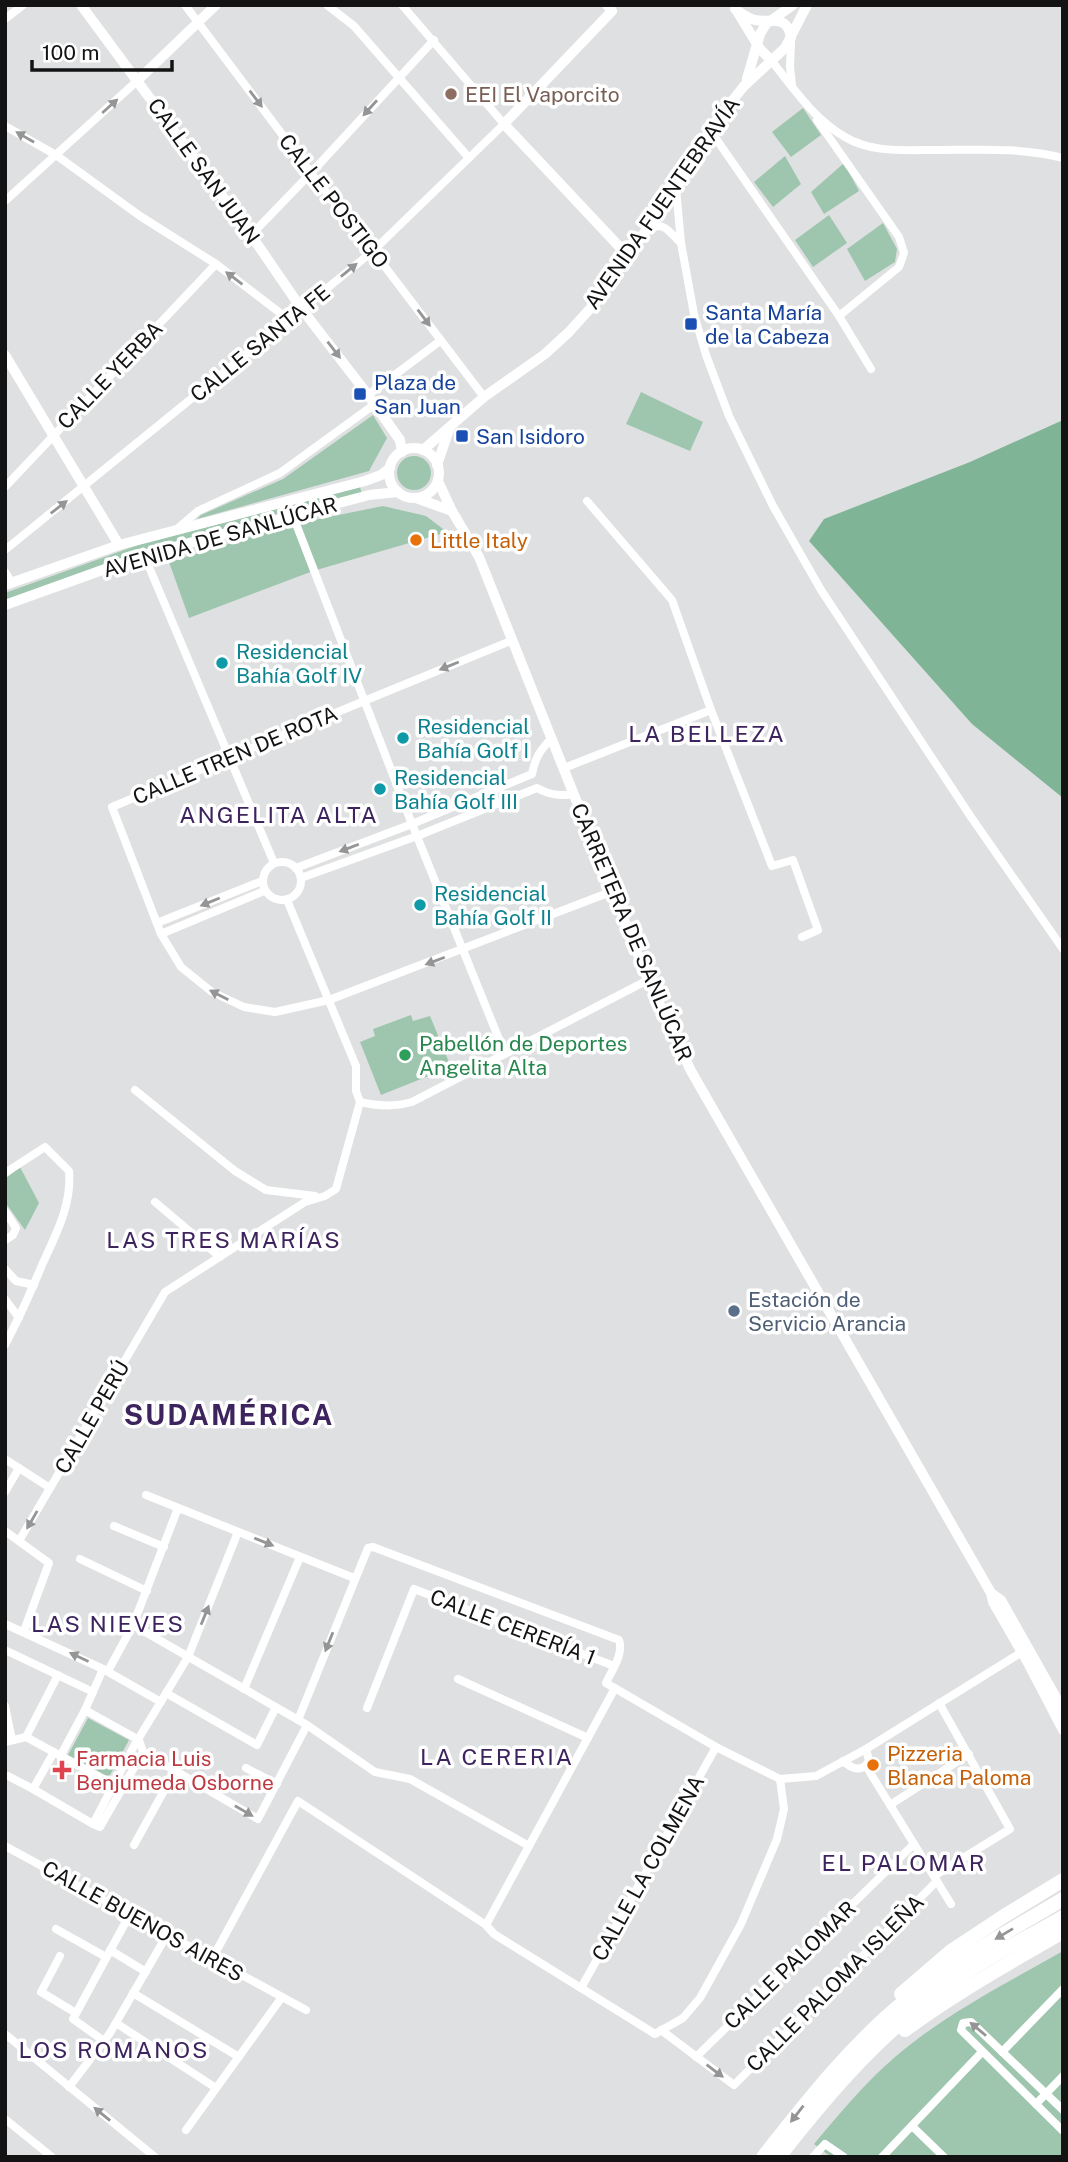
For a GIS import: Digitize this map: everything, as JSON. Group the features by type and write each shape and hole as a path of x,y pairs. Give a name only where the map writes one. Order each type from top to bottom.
{"highway":[{"path":"825,2091 858,2036 916,1980 951,1951 1063,1880"},
{"path":"779,2157 864,2038 907,1999 952,1965 1063,1899"},
{"path":"763,2157 825,2091 915,2011 960,1976 1063,1917"},
{"path":"825,2091 935,2008 986,1975 1063,1933"}],"main road":[{"name":"CALLE SAN JUAN","path":"81,5 251,235 300,307 372,399 400,440 402,452"},
{"path":"137,81 216,5"},
{"path":"757,44 763,29 772,19 793,5"},
{"path":"734,7 757,44 771,60 791,38 807,5"},
{"path":"734,7 750,18 782,22 791,38"},
{"path":"609,8 504,124 628,257"},
{"name":"AVENIDA FUENTEBRAVÍA","path":"744,86 757,44"},
{"name":"AVENIDA FUENTEBRAVÍA","path":"423,450 484,397 536,360 569,332 597,301 676,187 710,130 744,86 771,60"},
{"path":"5,355 119,545"},
{"path":"416,498 429,493 438,481 438,465 450,427"},
{"path":"438,465 431,455 423,450 402,452 393,460 390,468 392,483 398,492 405,496 452,511"},
{"name":"AVENIDA DE SANLÚCAR","path":"8,584 119,545 365,481 390,468"},
{"name":"CARRETERA DE SANLÚCAR","path":"438,481 452,511 479,556 648,980 691,1071 991,1593 993,1602 1063,1730"},
{"name":"AVENIDA DE SANLÚCAR","path":"5,606 144,555 369,495 398,492"},
{"name":"CARRETERA DE SANLÚCAR","path":"991,1593 1001,1600 1062,1708"}],"street":[{"path":"5,19 23,5"},
{"name":"CALLE POSTIGO","path":"185,5 484,397"},
{"path":"327,5 354,26 469,158"},
{"path":"402,5 504,124"},
{"path":"791,38 790,67 793,87"},
{"path":"251,235 434,40"},
{"path":"771,60 813,112 899,237 904,253 899,267 839,316"},
{"path":"5,201 137,81"},
{"path":"813,112 838,133 859,144 904,150 1018,151 1063,158"},
{"name":"CALLE SANTA FE","path":"5,550 85,487 300,307 373,251 504,124"},
{"path":"5,126 56,155 139,216 216,264 288,319"},
{"path":"710,130 839,316 871,369"},
{"path":"843,157 848,149 859,144"},
{"path":"676,187 681,243 694,314 706,355 729,416 773,506 821,590 971,817 1063,949"},
{"path":"668,229 678,219"},
{"path":"645,232 658,226 668,229 681,243"},
{"name":"CALLE YERBA","path":"5,487 216,264"},
{"path":"177,529 198,511 280,473 440,341"},
{"path":"587,500 672,600 711,710 772,866 793,860 818,930 802,937"},
{"path":"293,516 412,824 505,1054"},
{"path":"144,555 274,863"},
{"path":"5,572 8,584"},
{"name":"CALLE TREN DE ROTA","path":"157,923 112,807 513,640"},
{"path":"564,768 711,710"},
{"path":"552,738 536,758 532,774 537,788 560,796 573,794"},
{"path":"296,868 532,774"},
{"path":"301,878 537,788"},
{"path":"274,863 289,863 296,868 301,878 301,887 295,896 288,900 272,899 263,886 264,873 274,863"},
{"path":"263,886 157,923 181,967 212,992 244,1007 275,1012 329,1000 613,891"},
{"path":"161,934 263,886"},
{"path":"155,1202 220,1257 305,1202 326,1196 336,1189 360,1102 356,1091 356,1066 288,900"},
{"path":"360,1102 395,1106 412,1102 648,980"},
{"path":"135,1090 235,1171 265,1190 326,1196"},
{"path":"5,1173 45,1147 69,1171 70,1187 64,1215 19,1318 6,1338"},
{"path":"5,1211 16,1228 13,1235 5,1240"},
{"name":"CALLE PERÚ","path":"19,1541 166,1292 220,1257"},
{"path":"5,1269 16,1281 34,1285"},
{"path":"5,1299 19,1318"},
{"path":"5,1459 50,1488"},
{"path":"5,1492 19,1468"},
{"path":"146,1495 354,1578"},
{"path":"33,1789 85,1710 133,1625 178,1508"},
{"path":"114,1526 163,1547"},
{"path":"6,1532 49,1563 24,1631"},
{"path":"8,1776 100,1827 134,1746 188,1657 238,1532"},
{"path":"298,1720 354,1578 368,1548 373,1547 620,1640 621,1651 606,1684 716,1747 780,1779 816,1776 866,1749 1022,1652 1030,1659 1048,1692 1062,1708"},
{"path":"244,1689 300,1557"},
{"path":"80,1559 147,1591"},
{"name":"CALLE CERERÍA 1","path":"367,1708 414,1588 614,1666"},
{"path":"5,1624 106,1670 160,1702"},
{"path":"133,1625 307,1725 375,1772 410,1779 529,1846"},
{"path":"5,1650 93,1692"},
{"path":"26,1737 58,1675"},
{"path":"458,1679 588,1738"},
{"path":"486,1924 615,1688"},
{"path":"166,1693 257,1745 276,1707"},
{"path":"890,1805 969,1754 939,1703"},
{"path":"5,1706 9,1741 26,1737 117,1786"},
{"path":"85,1710 139,1740 143,1752 258,1819 307,1725"},
{"name":"CALLE LA COLMENA","path":"581,1989 716,1747"},
{"path":"843,1761 858,1770 866,1766 869,1760 866,1749"},
{"path":"117,1786 143,1752"},
{"name":"CALLE PALOMA ISLEÑA","path":"696,2057 734,2085 935,1878 1010,1829 969,1754"},
{"path":"866,1766 951,1904"},
{"path":"246,1768 277,1784"},
{"path":"134,1845 175,1771"},
{"path":"212,1959 299,1801 486,1924 494,1934 656,2034 683,2018 700,1998 741,1924 777,1839 784,1810 780,1779"},
{"name":"CALLE PALOMAR","path":"696,2057 914,1844"},
{"name":"CALLE BUENOS AIRES","path":"5,1846 306,2010"},
{"path":"74,2016 130,1914"},
{"path":"56,1929 146,1972"},
{"path":"69,2087 116,2023 167,1935"},
{"path":"60,1956 41,1992 104,2041"},
{"path":"1002,2052 1063,1989"},
{"path":"133,1993 239,2057"},
{"path":"186,2130 282,1997"},
{"path":"1063,2110 971,2022 963,2023 961,2030 1063,2131"},
{"path":"116,2023 216,2088"},
{"path":"661,2030 696,2057"},
{"path":"5,2034 155,2157"},
{"path":"882,2157 982,2052"},
{"path":"1035,2104 1063,2076"},
{"path":"5,2119 52,2157"},
{"path":"912,2126 944,2157"},
{"path":"813,2157 825,2144 844,2157"}],"green space":[{"path":"803,108 821,135 791,157 772,132"},
{"path":"785,156 801,184 773,207 754,182"},
{"path":"844,163 859,191 824,214 811,192"},
{"path":"829,215 847,243 813,267 795,240"},
{"path":"883,223 897,249 895,262 865,281 847,249"},
{"path":"641,392 703,422 690,451 626,424"},
{"path":"373,415 387,438 369,471 197,519 283,479"},
{"path":"1063,420 1063,798 972,724 809,541 824,519 970,462"},
{"path":"414,456 426,461 431,473 426,485 414,490 402,485 397,473 402,461"},
{"path":"360,487 362,494 5,601 5,593 138,545"},
{"path":"383,506 426,516 447,532 313,571 189,618 169,562 294,524"},
{"name":"Pabellón de Deportes Angelita Alta","path":"411,1015 413,1021 430,1016 451,1067 381,1095 360,1042 375,1036 373,1029"},
{"path":"20,1167 39,1203 25,1230 5,1202 5,1179"},
{"path":"88,1718 129,1740 109,1777 68,1755"},
{"path":"1063,1951 1063,2157 831,2157 814,2144 873,2077 914,2041 976,2000"}],"place":[{"name":"EEI El Vaporcito","path":"451,94"},
{"name":"Santa María de la Cabeza","path":"691,324"},
{"name":"Plaza de San Juan","path":"360,394"},
{"name":"San Isidoro","path":"462,436"},
{"name":"Little Italy","path":"416,540"},
{"name":"Residencial Bahía Golf IV","path":"222,663"},
{"name":"Residencial Bahía Golf I","path":"403,738"},
{"name":"Residencial Bahía Golf III","path":"380,789"},
{"name":"Residencial Bahía Golf II","path":"420,905"},
{"name":"Pabellón de Deportes Angelita Alta","path":"405,1055"},
{"name":"Estación de Servicio Arancia","path":"734,1311"},
{"name":"Pizzeria Blanca Paloma","path":"873,1765"},
{"name":"Farmacia Luis Benjumeda Osborne","path":"62,1770"}],"district":[{"name":"LA BELLEZA","path":"707,733"},
{"name":"ANGELITA ALTA","path":"279,814"},
{"name":"LAS TRES MARÍAS","path":"224,1239"},
{"name":"SUDAMÉRICA","path":"229,1414"},
{"name":"LAS NIEVES","path":"108,1623"},
{"name":"LA CERERIA","path":"497,1756"},
{"name":"EL PALOMAR","path":"904,1862"},
{"name":"LOS ROMANOS","path":"114,2049"}]}
